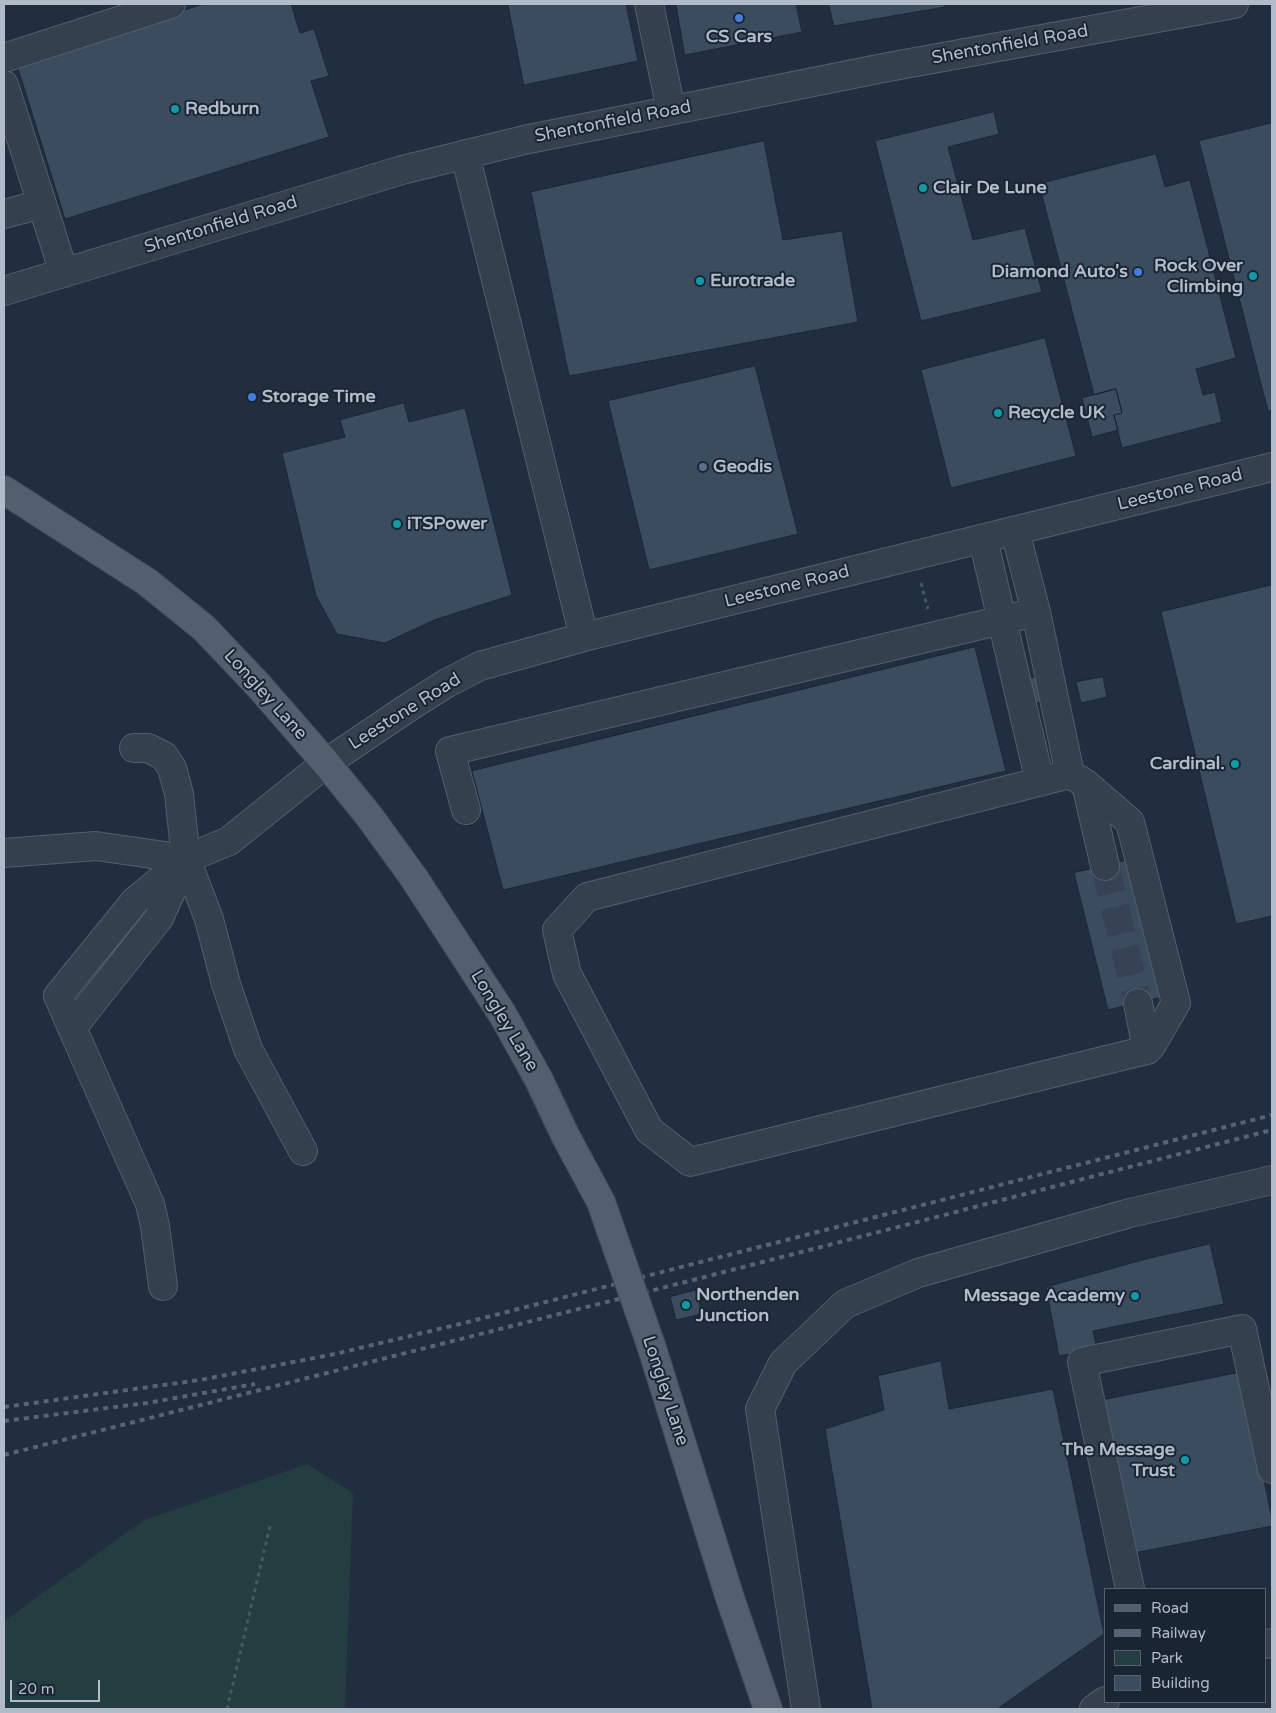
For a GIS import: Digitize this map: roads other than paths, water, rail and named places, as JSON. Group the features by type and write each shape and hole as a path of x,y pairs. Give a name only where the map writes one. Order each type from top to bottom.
{"main road":[{"name":"Longley Lane","path":"4,490 147,582 204,628 259,686 369,816 414,878 503,1015 539,1080 565,1136 601,1202 650,1345 730,1598 768,1709"}],"street":[{"path":"4,58 171,4"},
{"path":"649,4 671,110"},
{"name":"Shentonfield Road","path":"4,291 402,170 585,126 884,68 1234,4"},
{"path":"4,85 12,140 42,204 64,273"},
{"path":"466,154 584,637"},
{"path":"4,214 42,204"},
{"name":"Leestone Road","path":"186,859 229,841 326,763 447,683 480,666 584,637 1272,468"},
{"path":"1016,531 1078,779 1104,866"},
{"path":"983,539 1040,782"},
{"path":"466,810 450,751 1036,612"},
{"path":"134,748 148,748 164,756 172,768 179,794 186,859 209,919 226,984 248,1049 303,1151"},
{"path":"1078,779 1130,822 1176,1003 1147,1050 690,1162 649,1130 568,974 557,930 587,898 1040,782 1078,779"},
{"path":"4,853 96,846 186,859"},
{"path":"163,1286 150,1204 72,1028 159,918 186,859"},
{"path":"1138,1003 1147,1050"},
{"path":"806,1709 760,1409 783,1363 845,1304 918,1273 1130,1213 1272,1180"},
{"path":"1130,1588 1082,1362 1242,1329 1272,1469"}],"tunnel":[{"path":"1105,866 1138,1003"}],"railway":[{"path":"4,1407 200,1380 335,1354 464,1323 1272,1115"},
{"path":"4,1455 705,1277 1272,1130"},
{"path":"4,1421 147,1403 255,1384"}],"place":[{"name":"CS Cars","path":"739,18"},
{"name":"Redburn","path":"175,109"},
{"name":"Clair De Lune","path":"923,188"},
{"name":"Diamond Auto's","path":"1138,272"},
{"name":"Rock Over Climbing","path":"1253,276"},
{"name":"Eurotrade","path":"700,281"},
{"name":"Storage Time","path":"252,397"},
{"name":"Recycle UK","path":"998,413"},
{"name":"Geodis","path":"703,467"},
{"name":"iTSPower","path":"397,524"},
{"name":"Cardinal.","path":"1235,764"},
{"name":"Message Academy","path":"1135,1296"},
{"name":"Northenden Junction","path":"686,1305"},
{"name":"The Message Trust","path":"1185,1460"}]}
